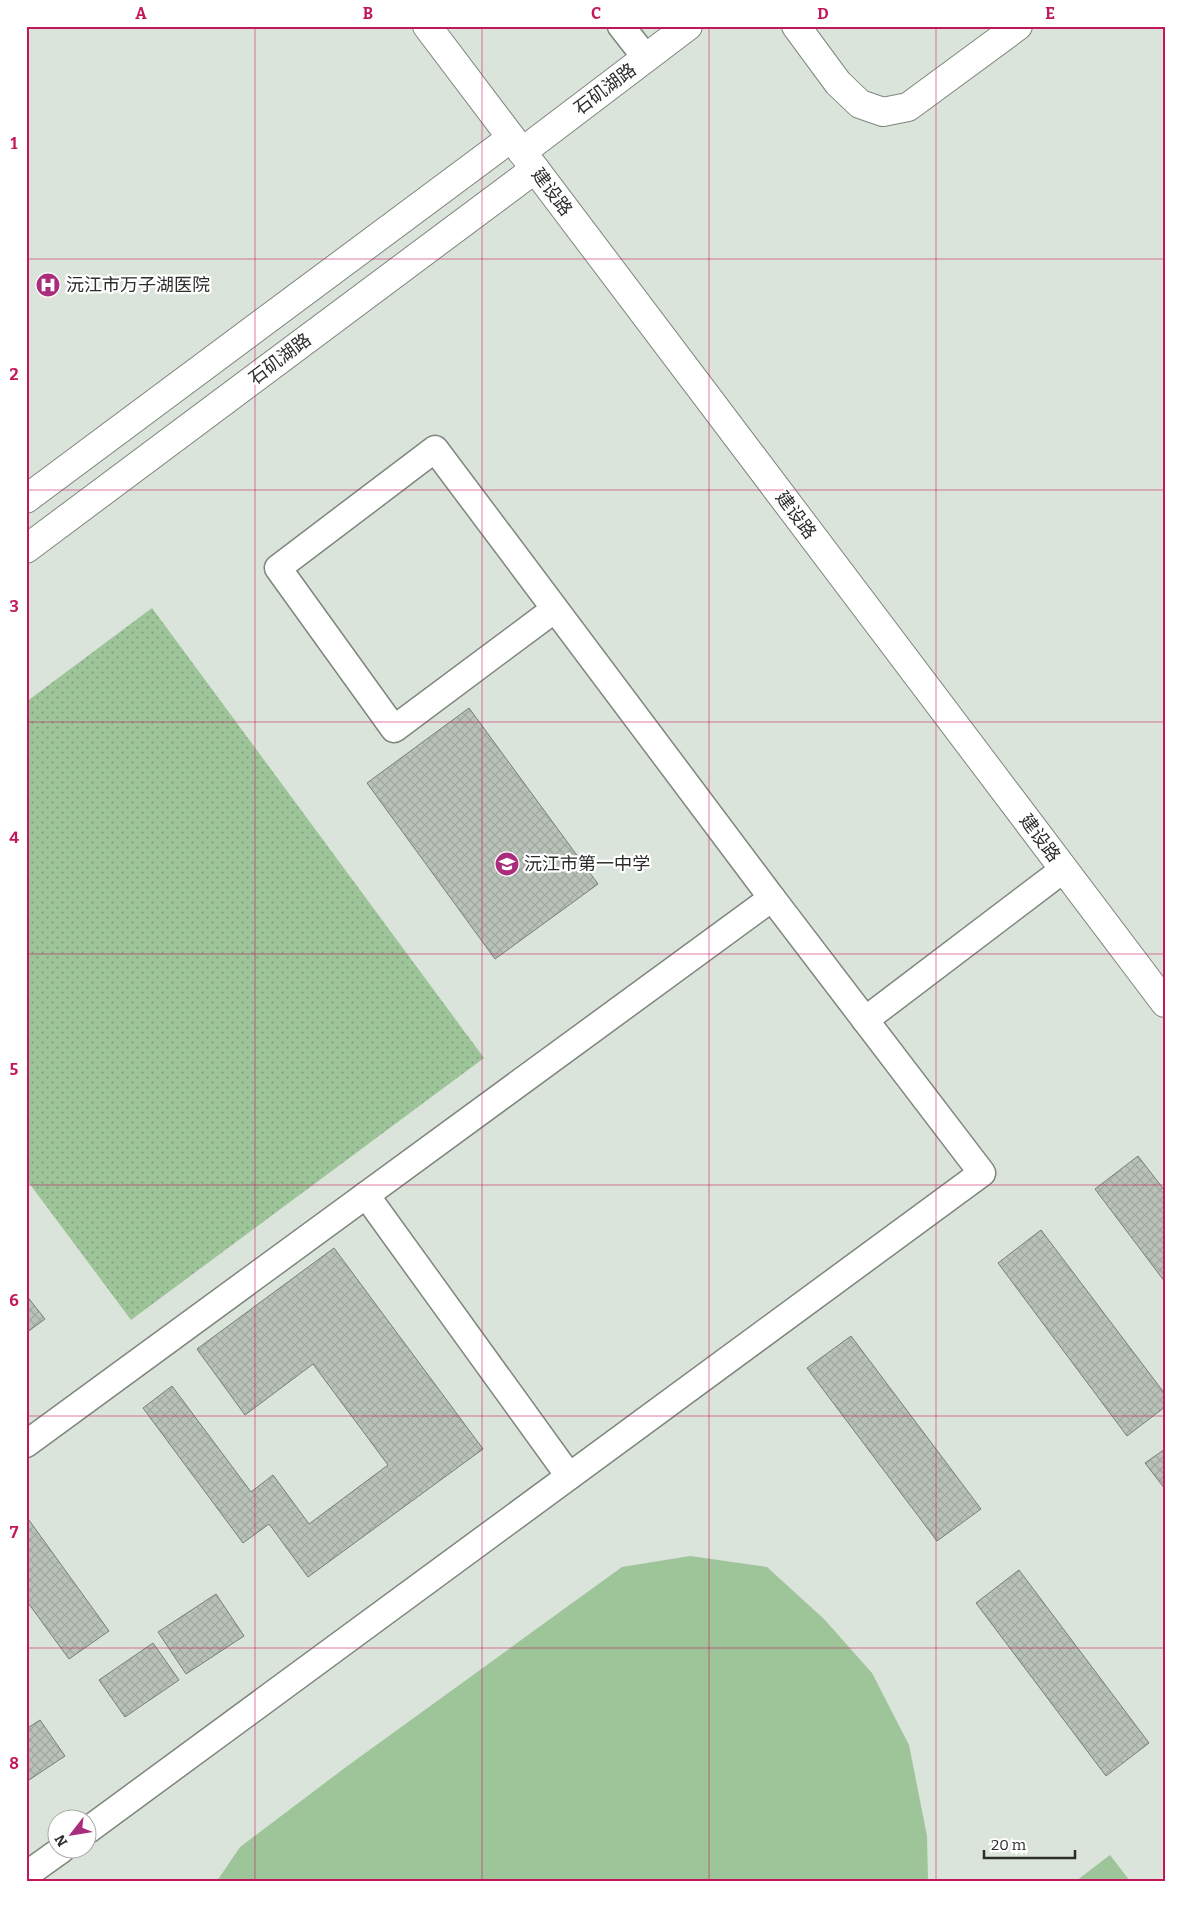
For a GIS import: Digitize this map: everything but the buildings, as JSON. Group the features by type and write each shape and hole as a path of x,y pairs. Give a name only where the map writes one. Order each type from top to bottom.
{"street":[{"name":"建设路","path":"427,26 1165,1004"},
{"path":"621,26 646,58"},
{"name":"石矶湖路","path":"26,548 523,153 688,26"},
{"path":"796,26 838,83 860,104 883,112 908,107 1018,26"},
{"name":"石矶湖路","path":"26,499 523,153"},
{"path":"98,1823 982,1173 772,898 435,449 278,568 394,730 555,609"},
{"path":"865,1020 1064,869"},
{"path":"26,1444 772,898"},
{"path":"366,1195 569,1476"},
{"path":"26,1875 48,1859"}],"green space":[{"path":"152,608 484,1058 131,1320 26,1179 26,702"},
{"path":"690,1556 767,1567 824,1619 872,1673 909,1745 927,1836 928,1881 217,1881 240,1847 346,1767 622,1567"},
{"path":"1110,1855 1130,1881 1076,1881"}],"place":[{"name":"沅江市万子湖医院","path":"48,285"},
{"name":"沅江市第一中学","path":"507,864"}]}
